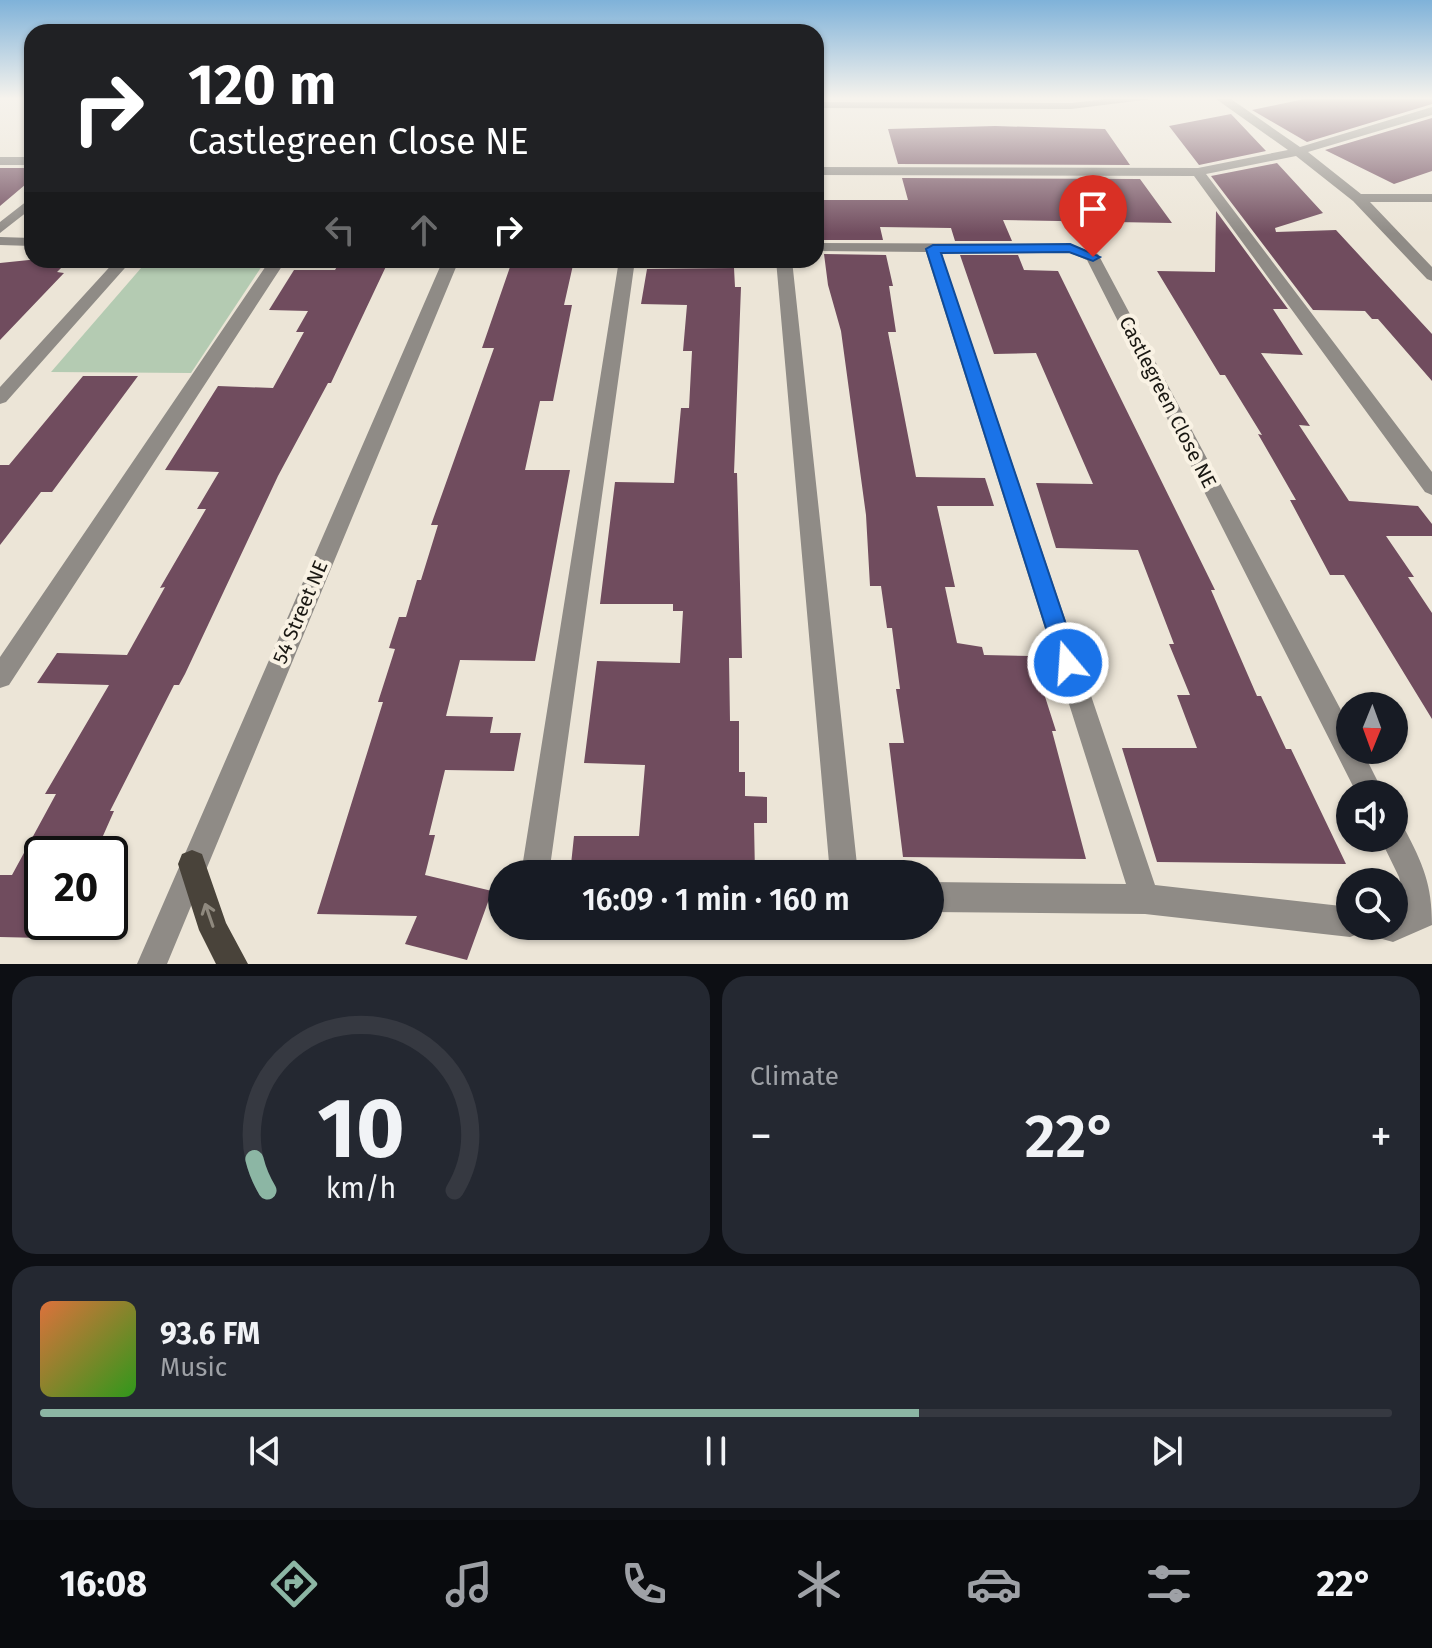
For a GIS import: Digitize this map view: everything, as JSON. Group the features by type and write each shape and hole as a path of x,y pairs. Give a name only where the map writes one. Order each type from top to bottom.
{"main road":[{"path":"192,864 214,930 233,964"}],"street":[{"path":"1289,144 1358,198 1432,276"},
{"path":"824,171 1198,172 1322,144"},
{"path":"0,161 24,161"},
{"path":"1198,172 1432,487"},
{"path":"1358,198 1432,198"},
{"path":"0,229 24,208"},
{"path":"0,241 24,242"},
{"name":"Castlegreen Close NE","path":"824,247 1070,248 1093,257 1364,780"},
{"path":"933,249 1145,899"},
{"path":"0,398 117,268"},
{"path":"0,677 273,268"},
{"name":"54 Street NE","path":"152,964 448,268"},
{"path":"537,860 626,268"},
{"path":"785,268 843,860"},
{"path":"1401,852 1428,915 1408,922"},
{"path":"944,897 1145,899 1336,920"}],"green space":[{"path":"141,268 261,268 191,373 51,372"}],"building":[{"path":"892,144 1115,144 1130,165 898,164"},
{"path":"1183,144 1259,144 1266,151 1199,165"},
{"path":"1345,144 1432,144 1432,171 1394,184 1325,150"},
{"path":"1277,163 1323,213 1275,228 1276,232 1336,230 1432,334 1432,381 1378,319 1372,319 1365,311 1313,310 1211,176"},
{"path":"0,168 24,168 24,186 0,206"},
{"path":"902,178 1140,179 1172,223 1003,220 1012,241 955,241 951,228 880,227 883,240 824,240 824,200 908,200"},
{"path":"1216,211 1288,309 1273,309 1303,355 1261,353 1310,426 1299,425 1349,501 1418,506 1432,524 1432,536 1386,536 1414,577 1408,577 1432,613 1432,719 1344,575 1330,575 1290,500 1296,500 1258,434 1262,435 1225,375 1220,375 1157,271 1215,272"},
{"path":"824,254 886,255 893,286 889,286 896,332 888,332 916,477 985,478 994,506 937,506 955,587 945,587 957,643 982,647 984,655 1032,656 1056,731 1052,731 1086,859 903,857 889,743 904,743 896,689 900,689 892,628 887,628 881,586 870,586 866,515 841,331 828,285"},
{"path":"960,255 1018,255 1024,270 1058,271 1215,590 1211,590 1257,696 1261,696 1286,749 1291,749 1336,843 1336,852 1340,852 1346,864 1157,862 1122,748 1197,748 1177,695 1190,695 1169,644 1174,644 1138,550 1056,548 1036,483 1093,484 1036,353 994,354"},
{"path":"24,261 24,268 61,268 57,272 64,273 0,340 0,263"},
{"path":"385,268 331,383 328,383 278,476 185,674 179,685 174,685 110,811 114,811 103,836 33,836 56,794 45,794 109,685 37,683 57,653 127,655 165,587 160,588 206,509 197,509 219,472 165,470 218,386 273,388 304,332 296,332 308,311 269,310 294,270"},
{"path":"510,268 572,268 564,305 572,305 553,401 540,401 525,470 570,470 535,661 460,660 446,716 493,717 490,733 521,733 514,771 445,770 429,835 435,835 425,875 488,890 488,902 467,960 405,944 417,916 317,914 383,702 378,702 395,649 389,648 399,617 406,617 417,580 421,580 438,525 431,525 494,348 482,348"},
{"path":"734,268 735,287 741,287 734,473 737,473 742,658 729,658 730,721 739,721 739,772 745,772 745,796 767,797 767,823 754,823 755,860 571,860 574,836 639,836 645,765 584,763 597,661 680,663 683,611 673,611 673,604 600,604 615,482 674,483 681,408 689,408 692,351 683,351 687,305 641,304 647,269"},
{"path":"83,376 138,376 52,492 41,492 0,545 0,465 9,465"},
{"path":"24,853 24,938 0,937 0,875 12,875"}],"route":[{"path":"1068,663 933,249 1070,248 1093,257"}]}
